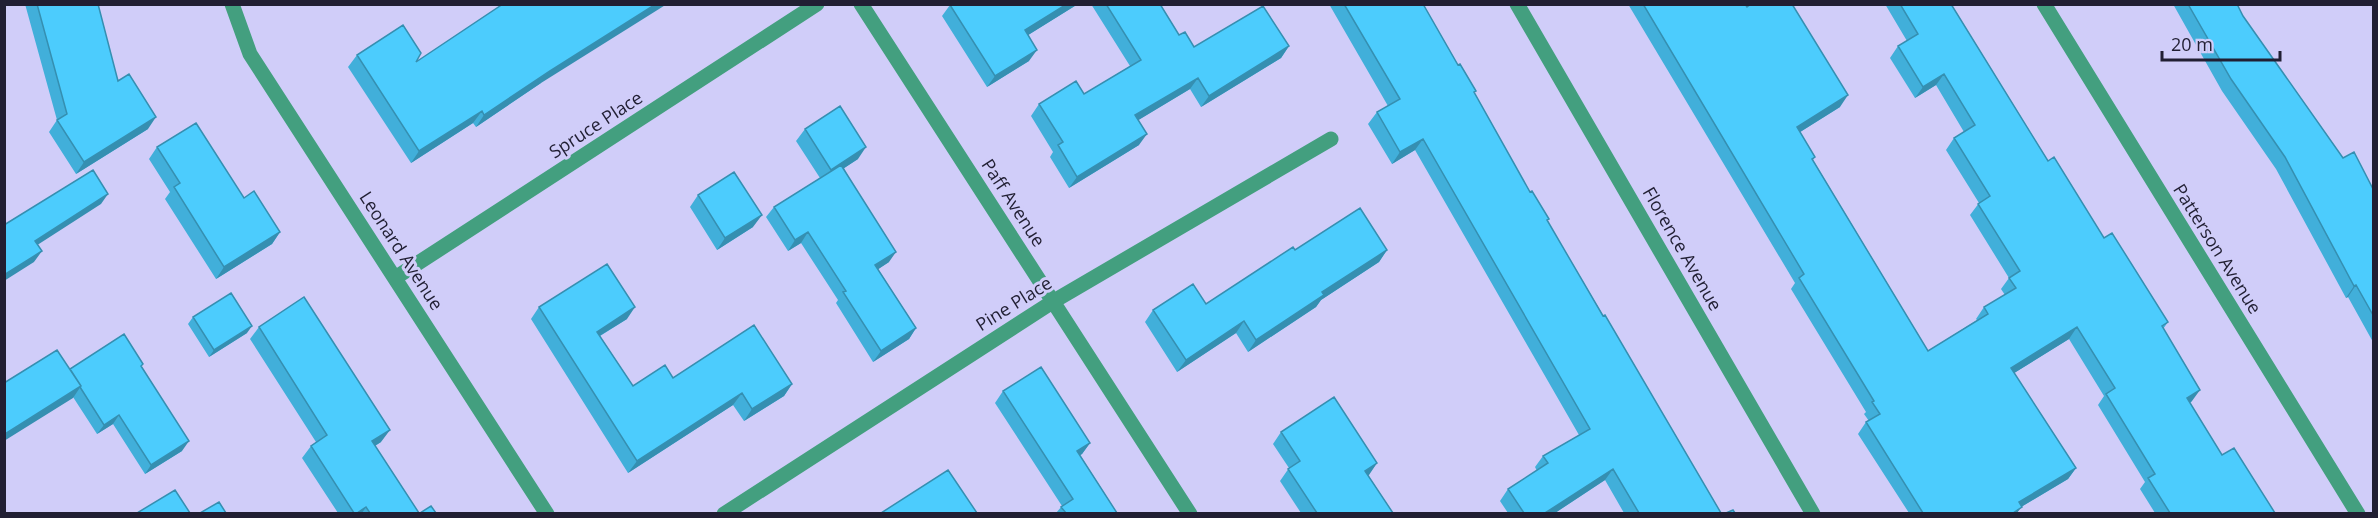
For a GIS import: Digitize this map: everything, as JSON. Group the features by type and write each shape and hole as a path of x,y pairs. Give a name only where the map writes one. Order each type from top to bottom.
{"street":[{"name":"Leonard Avenue","path":"232,4 250,54 547,513"},
{"name":"Spruce Place","path":"395,278 817,4"},
{"name":"Paff Avenue","path":"861,4 1190,513"},
{"name":"Florence Avenue","path":"1517,4 1814,513"},
{"name":"Patterson Avenue","path":"2044,4 2358,513"},
{"name":"Pine Place","path":"724,513 1054,301 1331,139"}],"building":[{"path":"37,4 98,4 118,81 129,74 156,117 84,162 57,120 67,114"},
{"path":"503,4 656,4 484,115 482,111 419,151 357,55 403,25 421,53 416,62"},
{"path":"1067,4 1025,30 1037,50 995,76 950,5"},
{"path":"1106,4 1160,4 1179,35 1185,32 1194,47 1263,6 1289,46 1209,96 1198,78 1135,115 1147,134 1077,177 1058,145 1063,142 1039,104 1076,81 1084,94 1141,60"},
{"path":"1344,4 1423,4 1458,65 1460,64 1476,91 1474,92 1530,192 1532,191 1549,219 1547,220 1603,316 1605,315 1721,513 1639,513 1613,469 1545,513 1524,513 1508,489 1548,463 1543,456 1590,429 1423,139 1400,152 1377,112 1400,99"},
{"path":"1643,4 1745,4 1747,7 1751,4 1792,4 1848,95 1797,127 1815,157 1812,159 1928,351 1988,314 1984,307 2016,288 2009,278 2020,271 1978,204 1990,196 1954,138 1975,125 1944,74 1923,87 1898,46 1918,34 1900,4 1951,4 2048,161 2054,157 2104,238 2112,233 2168,322 2162,326 2200,390 2187,398 2222,455 2234,448 2275,513 2170,513 2148,478 2155,474 2106,394 2115,388 2077,327 2011,368 2076,468 2019,502 2022,507 2013,513 1923,513 1866,422 1880,414 1872,402 1874,401 1799,278 1804,274"},
{"path":"2188,4 2237,4 2243,16 2343,158 2354,152 2373,189 2373,315 2356,285 2354,286 2285,157 2231,79"},
{"path":"840,106 866,147 831,170 805,129"},
{"path":"196,123 244,198 254,191 280,232 224,267 174,187 180,183 157,147"},
{"path":"841,165 896,252 875,265 916,328 881,351 808,232 795,240 774,207"},
{"path":"93,170 108,194 35,241 42,251 4,275 4,225"},
{"path":"734,172 762,215 725,238 698,195"},
{"path":"1360,208 1387,250 1322,292 1324,295 1256,340 1244,321 1186,360 1153,310 1193,284 1206,304 1293,247 1295,250"},
{"path":"607,264 635,307 597,332 633,386 665,365 673,378 754,325 792,384 752,409 742,393 637,461 539,307"},
{"path":"231,293 252,326 214,350 193,317"},
{"path":"304,297 390,430 372,441 419,513 370,513 366,507 354,513 311,446 327,435 259,327"},
{"path":"124,334 143,364 141,366 189,441 151,465 119,415 104,425 70,369"},
{"path":"57,350 81,386 5,434 4,383"},
{"path":"1041,367 1090,443 1077,451 1117,513 1066,513 1061,507 1073,499 1003,391"},
{"path":"1334,397 1377,463 1365,471 1393,513 1317,513 1288,469 1300,461 1281,432"},
{"path":"948,470 977,513 881,513"},
{"path":"175,490 190,513 137,513"},
{"path":"219,502 226,513 200,513"},
{"path":"431,506 436,513 420,513"}]}
